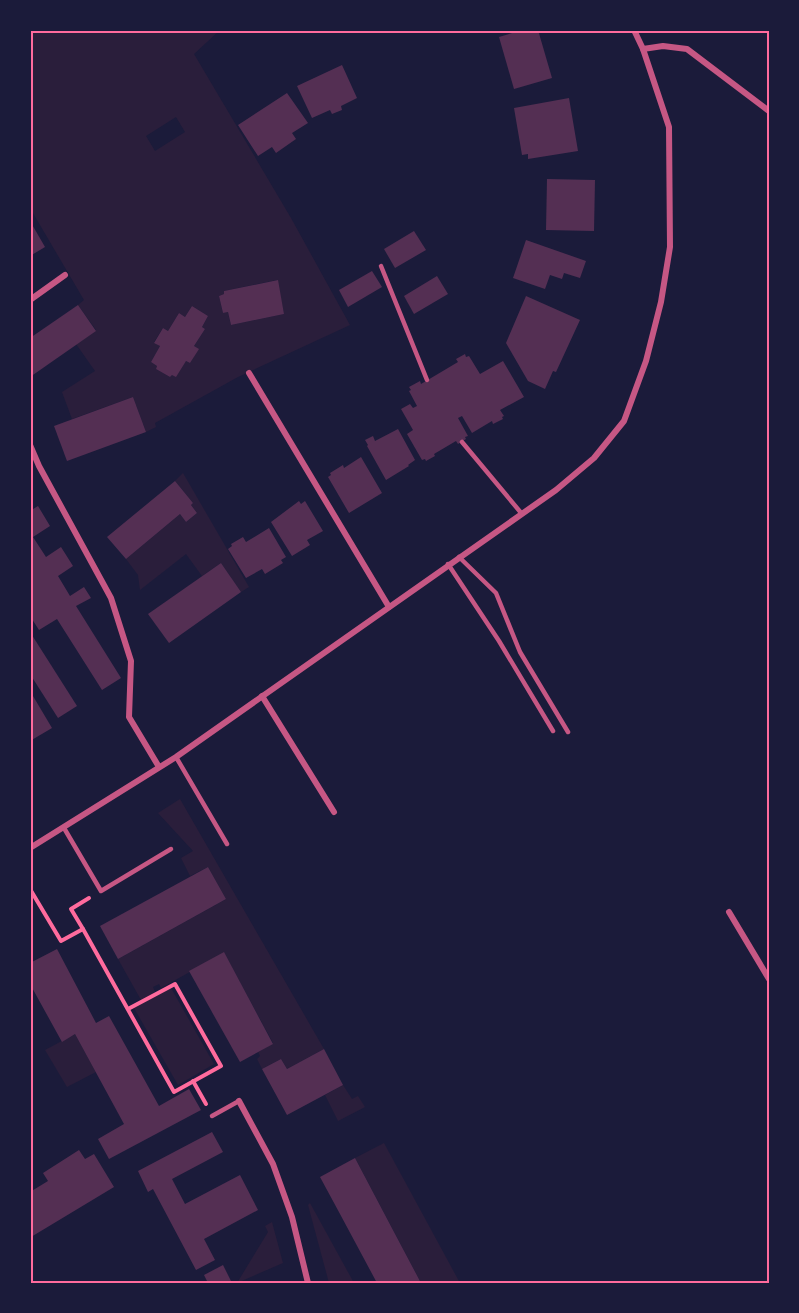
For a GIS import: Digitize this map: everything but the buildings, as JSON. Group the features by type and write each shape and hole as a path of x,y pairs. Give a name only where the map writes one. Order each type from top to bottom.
{"street":[{"path":"30,848 176,757 556,490 594,458 624,421 648,351 661,302 670,248 669,127 644,49 633,30"},
{"path":"644,49 663,46 687,49 769,111"},
{"path":"30,300 65,276"},
{"path":"249,374 389,607"},
{"path":"30,445 39,466 111,598 131,661 129,717 159,767"},
{"path":"262,696 334,812"},
{"path":"729,912 769,979"},
{"path":"239,1101 273,1164 292,1217 308,1283"}],"lane":[{"path":"381,266 427,380"},
{"path":"462,442 522,514"},
{"path":"459,557 496,593 520,652 568,732"},
{"path":"448,564 499,641 553,731"},
{"path":"176,757 227,844"},
{"path":"64,828 101,891 171,849"},
{"path":"212,1116 239,1101"}],"path":[{"path":"30,889 61,941 83,929"},
{"path":"87,899 71,909 174,1092 221,1066 175,984 128,1009"},
{"path":"193,1081 212,1116"}],"shaded area":[{"path":"30,30 220,30 194,54 291,218 350,325 238,377 155,423 156,427 146,432 133,397 72,419 62,392 95,371 76,344 96,330 78,305 84,300 30,208","holes":["176,117 185,132 155,151 146,136","277,280 284,314 231,325 228,312 223,313 219,296 224,294 224,291","192,306 208,316 202,327 205,329 194,346 198,349 190,363 186,361 170,377 156,369 157,366 151,362 160,346 154,342 163,328 168,331 179,313 185,317"]},
{"path":"183,473 249,587 241,592 221,563 202,576 186,554 140,590 138,575 126,559 180,514 186,522 197,513 191,505 193,503 175,481"},
{"path":"180,799 324,1049 287,1069 281,1059 262,1069 257,1059 260,1056 258,1052 273,1043 224,953 161,988 159,984 153,987 155,992 141,1000 118,959 226,899 208,867 190,876 181,858 193,851 158,813"},
{"path":"171,988 214,1064 178,1085 134,1008"},
{"path":"75,1034 96,1072 67,1087 45,1050"},
{"path":"343,1085 352,1099 358,1096 365,1107 338,1121 325,1095"},
{"path":"384,1143 460,1283 421,1283 355,1158"},
{"path":"310,1203 354,1283 329,1283 308,1205"},
{"path":"272,1222 283,1263 237,1283 268,1232 265,1226"}]}
